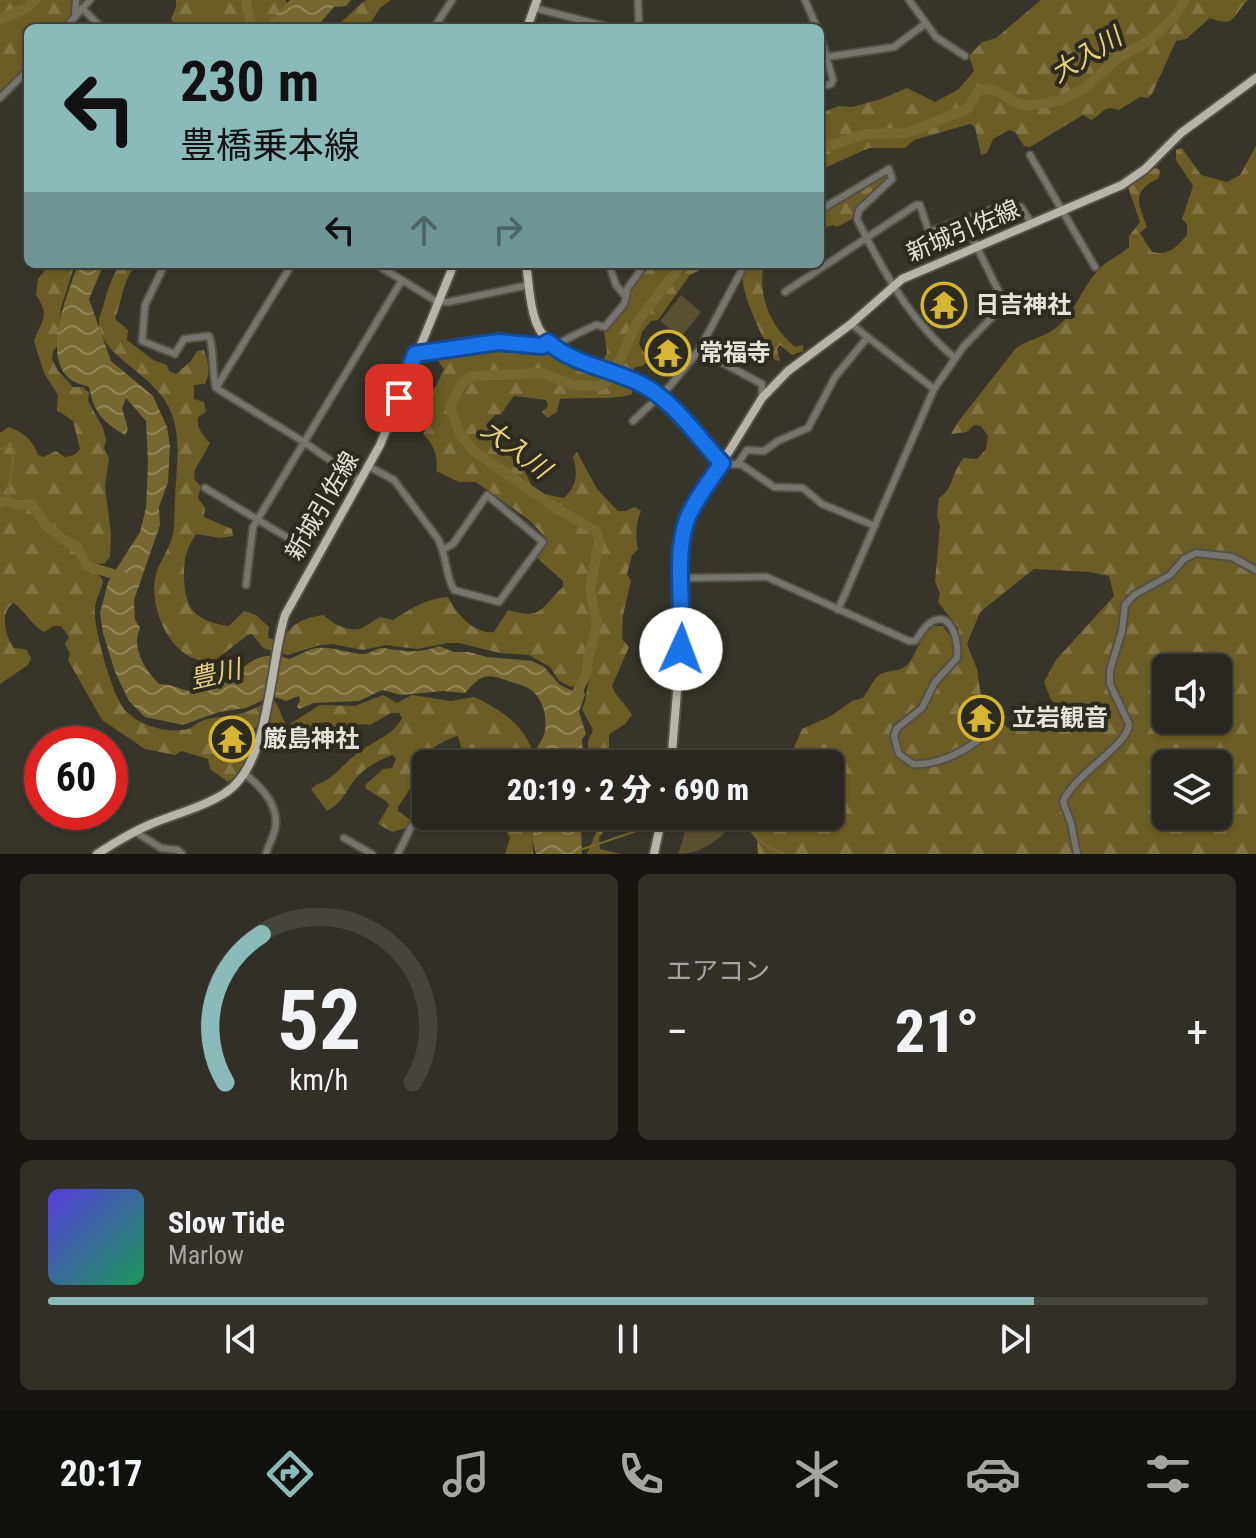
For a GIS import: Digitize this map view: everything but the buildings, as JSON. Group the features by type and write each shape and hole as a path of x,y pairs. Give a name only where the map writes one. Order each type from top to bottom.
{"main road":[{"path":"528,24 536,4"},
{"name":"新城引佐線","path":"672,750 683,620 681,544 686,521 762,398 788,371 851,324 893,286 916,272 1133,178 1181,133 1256,78"},
{"name":"新城引佐線","path":"246,775 259,741 279,633 297,590 388,428 415,354 452,268"},
{"path":"527,268 535,321 551,345 659,395 722,463"},
{"path":"97,854 134,831 223,794 246,775"},
{"path":"654,854 659,830"}],"street":[{"path":"75,15 76,0"},
{"path":"68,24 90,0"},
{"path":"437,24 452,0"},
{"path":"638,0 639,24"},
{"path":"805,0 815,24"},
{"path":"911,1 936,37 965,56"},
{"path":"536,4 600,24"},
{"path":"82,8 98,24"},
{"path":"824,86 833,80 824,57 894,47 925,24"},
{"path":"0,98 24,74"},
{"path":"1030,155 1095,267"},
{"path":"824,208 889,169 892,179 859,210 857,219 893,286 925,331 955,358"},
{"path":"824,266 916,205 920,205 929,232 990,210 1021,207 1032,224"},
{"path":"838,610 934,389 955,358 1005,304 963,219"},
{"path":"163,268 145,305 142,341 175,354 184,339 209,336 216,388 360,481"},
{"path":"216,388 290,268"},
{"path":"382,268 439,302 529,285"},
{"path":"610,268 616,285 626,297"},
{"path":"415,354 498,342 551,345 576,337 596,325 605,327 619,312 627,289 642,268"},
{"path":"633,421 670,386 699,350 743,268"},
{"path":"785,292 821,268"},
{"path":"246,585 253,527 402,280"},
{"path":"851,324 934,389"},
{"path":"738,463 747,450 764,451 808,428 835,377 867,338"},
{"path":"699,350 762,384 762,398"},
{"path":"722,463 738,463 774,487 803,488 822,504 875,526"},
{"path":"368,466 398,484 444,549 454,590 499,602 543,542 487,495 453,544 444,549"},
{"path":"205,488 295,542"},
{"path":"1077,854 1071,823 1064,808 1067,792 1129,731 1129,724 1110,684 1110,670 1122,631 1125,605 1134,595 1170,575 1184,559 1196,553 1232,557 1256,570"},
{"path":"682,578 767,577 909,641 915,641 927,625 940,619 951,627 958,650 954,664 935,682 922,708 903,721 894,736 899,754 918,765 950,756 977,742 992,727"},
{"path":"246,775 262,787 276,819 266,854"},
{"path":"398,854 412,826"},
{"path":"134,831 161,848 178,850 182,854"},
{"path":"344,838 372,854"}],"shaded area":[{"path":"681,295 701,312 681,337 660,321"},
{"path":"684,830 728,830 710,845 695,852 678,854"}],"green space":[{"path":"0,0 82,0 66,24 24,24 24,71 0,92"},
{"path":"176,0 286,0 287,3 268,24 174,24 171,19"},
{"path":"366,0 391,0 380,8 371,22 373,24 339,24"},
{"path":"1041,0 1248,0 1229,21 1210,18 1186,39 1176,41 1148,98 1140,97 1119,110 1106,109 1091,120 1083,115 1030,147 1024,146 1015,132 1009,130 993,139 987,153 981,155 975,127 970,124 914,140 905,148 869,148 824,168 824,112 881,99 907,88 935,102 959,89 974,71 969,56 982,42 996,38"},
{"path":"1256,146 1256,854 758,854 757,840 748,830 844,830 844,750 793,750 802,729 863,698 878,676 905,667 933,626 943,626 949,635 959,629 938,602 940,594 935,581 939,498 948,490 964,458 977,459 986,449 988,436 981,426 974,425 967,432 951,434 958,422 1016,348 1056,328 1069,314 1095,273 1129,247 1129,236 1140,222 1128,187 1155,168 1160,170 1159,178 1144,188 1139,198 1147,227 1140,233 1152,252 1164,253 1176,247 1187,235 1187,225 1182,219 1193,186 1176,160 1176,150 1182,148 1201,175 1227,182 1240,175","holes":["1034,569 1109,576 1114,596 1056,660 1044,682 1051,700 1064,715 1032,731 1007,727 982,703 977,669 967,644 980,612"]},
{"path":"887,174 889,178 862,203 852,219 837,227 824,228 826,211"},
{"path":"47,268 74,268 61,308 58,345 52,359 73,387 83,387 89,393 88,401 106,440 104,448 109,458 105,486 111,534 110,557 104,564 92,563 103,580 95,615 115,692 131,716 163,729 180,730 204,720 241,714 275,702 287,726 320,705 355,706 383,695 397,703 412,695 451,701 474,697 501,712 516,725 532,750 462,750 458,736 431,750 412,750 412,786 398,807 398,811 411,820 406,828 392,832 378,824 389,805 366,789 365,785 383,769 392,768 396,759 393,755 361,773 342,799 327,811 311,789 394,729 402,718 399,713 391,713 370,725 346,729 328,722 319,723 293,741 288,741 282,732 275,735 267,730 266,725 258,726 251,731 251,747 244,766 228,782 210,769 208,759 181,751 175,755 145,749 128,738 128,726 111,726 102,720 68,660 70,654 65,644 69,637 61,626 44,632 14,603 5,617 8,636 14,648 26,649 31,658 28,665 0,684 0,433 9,427 19,432 43,457 56,451 65,457 74,455 80,449 73,421 57,410 58,395 44,373 34,341 44,314 36,295 38,279"},
{"path":"118,268 134,268 115,319 128,330 127,340 176,374 197,351 204,350 208,363 207,380 205,384 194,385 194,399 204,402 206,412 198,417 198,425 210,443 195,470 194,479 201,486 198,498 205,508 204,517 232,529 233,536 221,538 196,534 188,550 184,564 185,587 189,605 200,617 229,626 244,611 256,615 269,627 268,638 282,642 293,626 310,618 324,615 342,627 357,629 380,617 393,620 433,599 448,597 466,622 480,630 494,632 508,610 528,614 540,610 563,587 563,581 537,558 545,537 529,520 476,482 459,482 436,471 434,451 423,434 429,422 427,406 419,393 422,387 435,388 444,369 438,361 446,341 459,337 465,351 538,349 596,371 607,353 604,331 613,322 628,292 645,268 704,268 690,275 658,320 651,321 642,332 639,344 649,361 635,367 632,372 632,394 560,399 557,412 547,418 542,412 548,406 546,400 514,396 501,414 495,415 488,423 539,493 564,498 575,479 573,457 577,452 597,489 618,511 635,507 641,511 636,530 638,549 632,555 627,574 631,581 623,615 622,639 629,647 612,686 632,715 625,724 609,734 609,750 588,750 593,730 582,709 590,678 582,677 578,685 571,687 559,681 550,667 529,655 447,643 417,649 386,645 363,650 332,644 288,655 263,648 252,634 210,664 178,648 160,619 154,585 173,534 177,462 175,425 159,393 109,347 102,335 100,317"},
{"path":"747,268 763,268 764,299 768,310 786,339 795,347 803,345 803,351 792,355 780,345 777,349 780,361 775,360 749,306 743,276"},
{"path":"505,830 532,830 533,854 505,854 510,838"},
{"path":"597,830 605,830 599,838 600,849 621,854 587,854"}],"water":[{"path":"290,0 351,0 346,6 334,7 319,24 267,24"},
{"path":"77,268 102,268 89,299 111,361 153,396 167,427 170,446 168,482 159,507 160,525 134,600 135,620 140,628 138,651 144,665 159,684 185,690 197,689 231,664 244,667 254,660 271,656 289,659 318,648 364,654 381,648 418,651 439,646 454,652 532,661 544,667 560,685 573,691 583,689 585,695 579,712 586,734 582,739 583,750 536,750 545,727 544,711 537,696 526,687 488,676 479,679 465,693 443,691 401,695 382,690 359,701 314,703 299,709 299,696 286,701 272,696 246,708 219,712 183,725 145,717 129,701 115,672 100,613 108,582 140,532 146,508 146,421 126,398 122,408 128,429 125,435 101,416 89,387 71,380 62,369 57,341 59,324"},
{"path":"581,830 582,854 536,854 533,831"}],"waterway":[{"path":"0,19 27,8 35,0"},
{"path":"247,0 252,24"},
{"name":"大入川","path":"824,148 865,134 907,133 967,109 980,89 995,90 1028,106 1061,100 1085,88 1115,60 1150,40 1174,17 1185,0"},
{"name":"大入川","path":"573,700 587,673 597,624 590,589 599,541 596,531 559,510 475,452 460,434 450,407 462,383 472,376 542,373 573,385 599,386 611,379 638,321 679,268"},
{"path":"0,449 11,446 14,449 8,501"},
{"path":"0,503 31,504 46,525 77,547 87,566 123,577"},
{"path":"583,849 639,830"},
{"path":"751,830 763,843 784,854"}],"place":[{"name":"日吉神社","path":"944,305"},
{"name":"常福寺","path":"668,353"},
{"name":"立岩観音","path":"981,718"},
{"name":"厳島神社","path":"232,739"}],"route":[{"path":"399,398 415,354 498,342 542,346 548,342 565,354 644,386 673,407 722,463 686,521 681,544 681,649"}],"water label":[{"name":"豊川","path":"215,674"}]}
